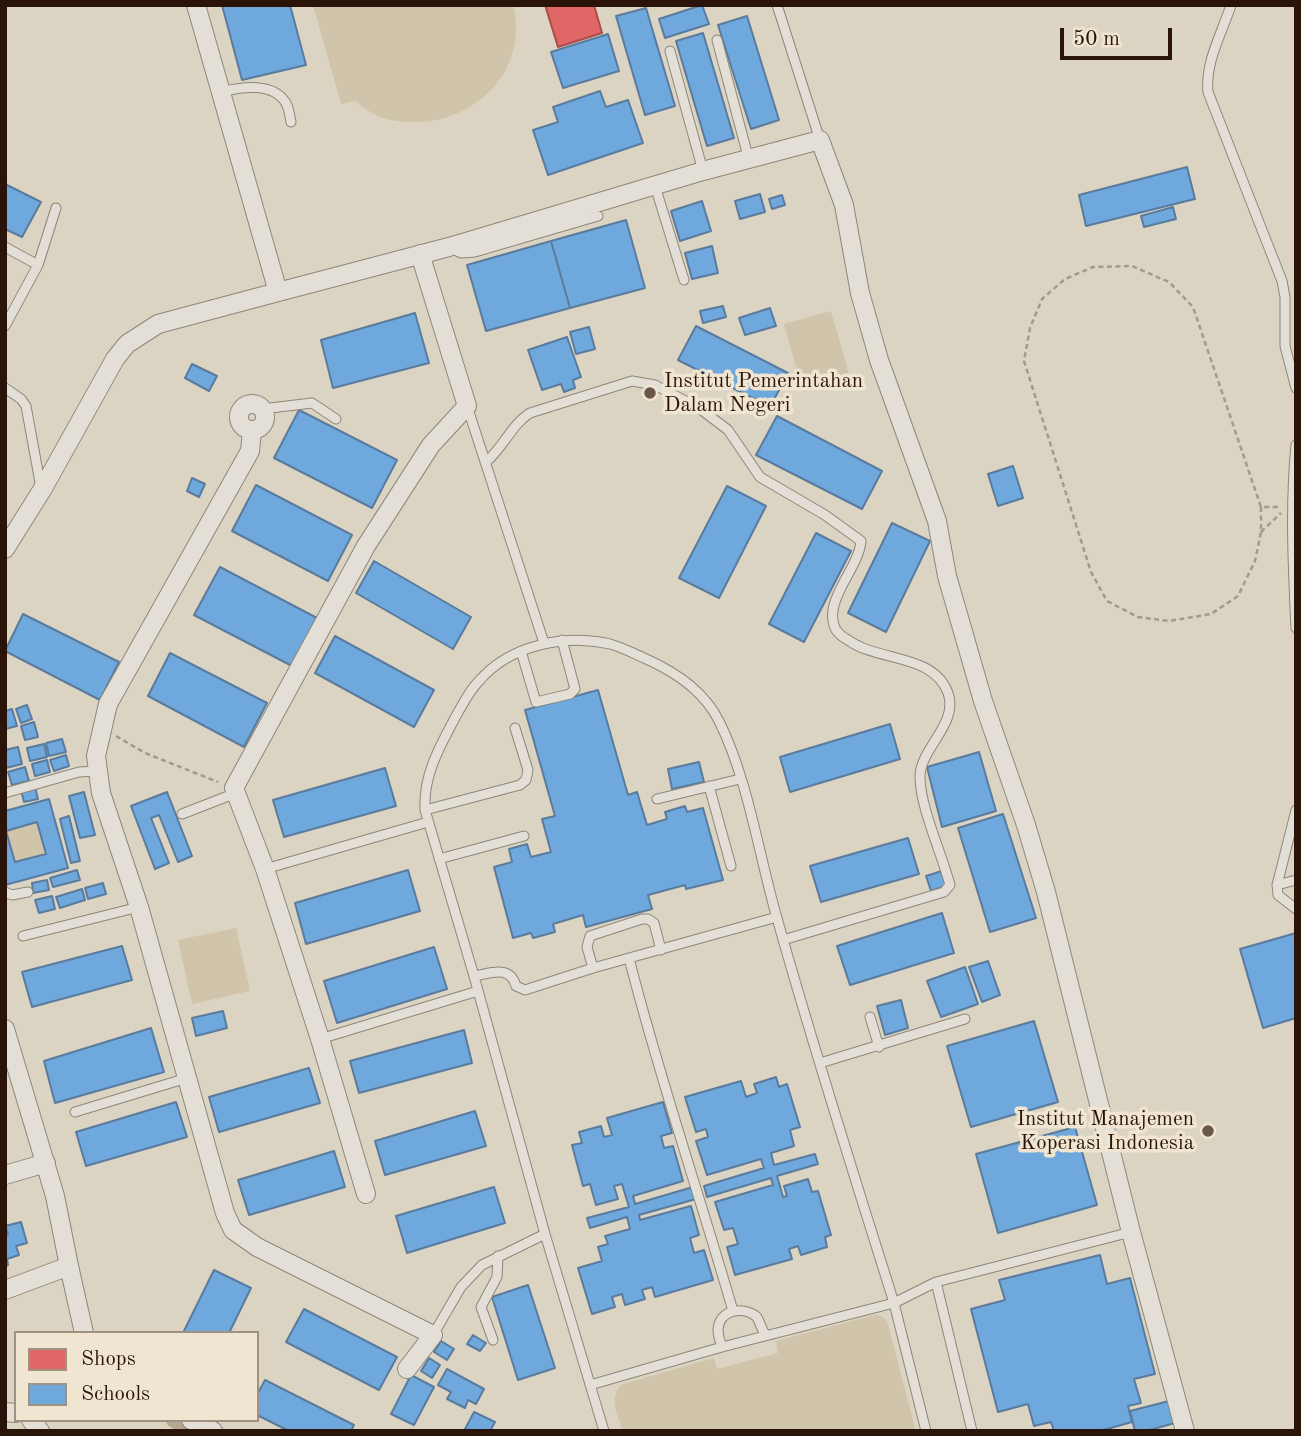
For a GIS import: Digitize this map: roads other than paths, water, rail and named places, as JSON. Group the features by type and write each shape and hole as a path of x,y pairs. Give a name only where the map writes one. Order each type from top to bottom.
{"street":[{"path":"196,5 278,292"},
{"path":"5,549 42,490 114,359 127,344 158,324 449,247 703,171 820,140 844,205 860,293 875,346 937,521 947,576 983,701 1046,892 1131,1232 1185,1431"},
{"path":"366,1194 265,869 235,791 366,546 431,445 467,406 420,254"},
{"path":"262,409 262,426 252,431 250,451 108,704 96,755 97,771 101,793 139,906 225,1213 233,1230 257,1247 433,1335 407,1369"},
{"path":"5,1029 47,1163 84,1331"},
{"path":"5,1175 47,1163"},
{"path":"5,1290 69,1266"},
{"path":"195,1422 213,1431"}],"lane":[{"path":"777,5 820,140"},
{"path":"1231,5 1209,68 1208,92 1282,281 1285,297 1285,346 1296,388"},
{"path":"717,40 749,160"},
{"path":"670,51 703,171"},
{"path":"220,92 240,87 269,90 287,105 291,122"},
{"path":"655,186 684,281"},
{"path":"5,326 38,265 56,208"},
{"path":"449,247 461,253 475,252 598,216"},
{"path":"5,247 38,265"},
{"path":"486,462 498,452 523,417 530,413 632,381 645,382 699,408 728,429 760,477 825,515 861,541 860,551 837,595 833,618 837,632 855,646 930,670 948,693 950,708 922,768 920,778 950,884 944,892 783,940"},
{"path":"5,388 26,406 42,490"},
{"path":"262,409 312,402 336,419"},
{"path":"467,406 544,643"},
{"path":"1296,445 1292,476 1292,512 1296,628"},
{"path":"521,651 536,702 570,694 575,690 562,640"},
{"path":"604,1431 428,822 424,795 428,774 440,745 473,687 489,669 521,651 562,640 611,644 666,667 696,690 718,719 740,779 776,918 894,1303 926,1431"},
{"path":"425,810 520,785 526,780 528,770 515,728"},
{"path":"5,793 79,772 97,771"},
{"path":"657,799 740,779"},
{"path":"709,786 731,866"},
{"path":"182,814 235,791"},
{"path":"1296,810 1277,885 1278,895 1296,909"},
{"path":"265,869 428,822"},
{"path":"439,859 524,836"},
{"path":"1277,885 1296,880"},
{"path":"5,892 12,895 28,892"},
{"path":"23,936 139,906"},
{"path":"474,976 508,972 513,976 516,986 525,990 593,968 776,918"},
{"path":"593,968 587,947 590,936 642,919 654,923 661,950"},
{"path":"629,958 733,1311"},
{"path":"320,1039 478,992"},
{"path":"870,1017 879,1047"},
{"path":"820,1063 965,1019"},
{"path":"75,1112 187,1078"},
{"path":"590,1385 765,1335 894,1303 936,1282 1131,1232"},
{"path":"433,1335 461,1287 482,1265 545,1234"},
{"path":"493,1340 481,1307 498,1277 498,1256"},
{"path":"936,1282 972,1431"},
{"path":"722,1347 719,1325 726,1315 733,1311 741,1310 757,1317 765,1335"}],"waterway":[{"path":"178,1422 195,1431"}],"place":[{"name":"Institut Pemerintahan Dalam Negeri","path":"650,393"},
{"name":"Institut Manajemen Koperasi Indonesia","path":"1208,1131"}]}
